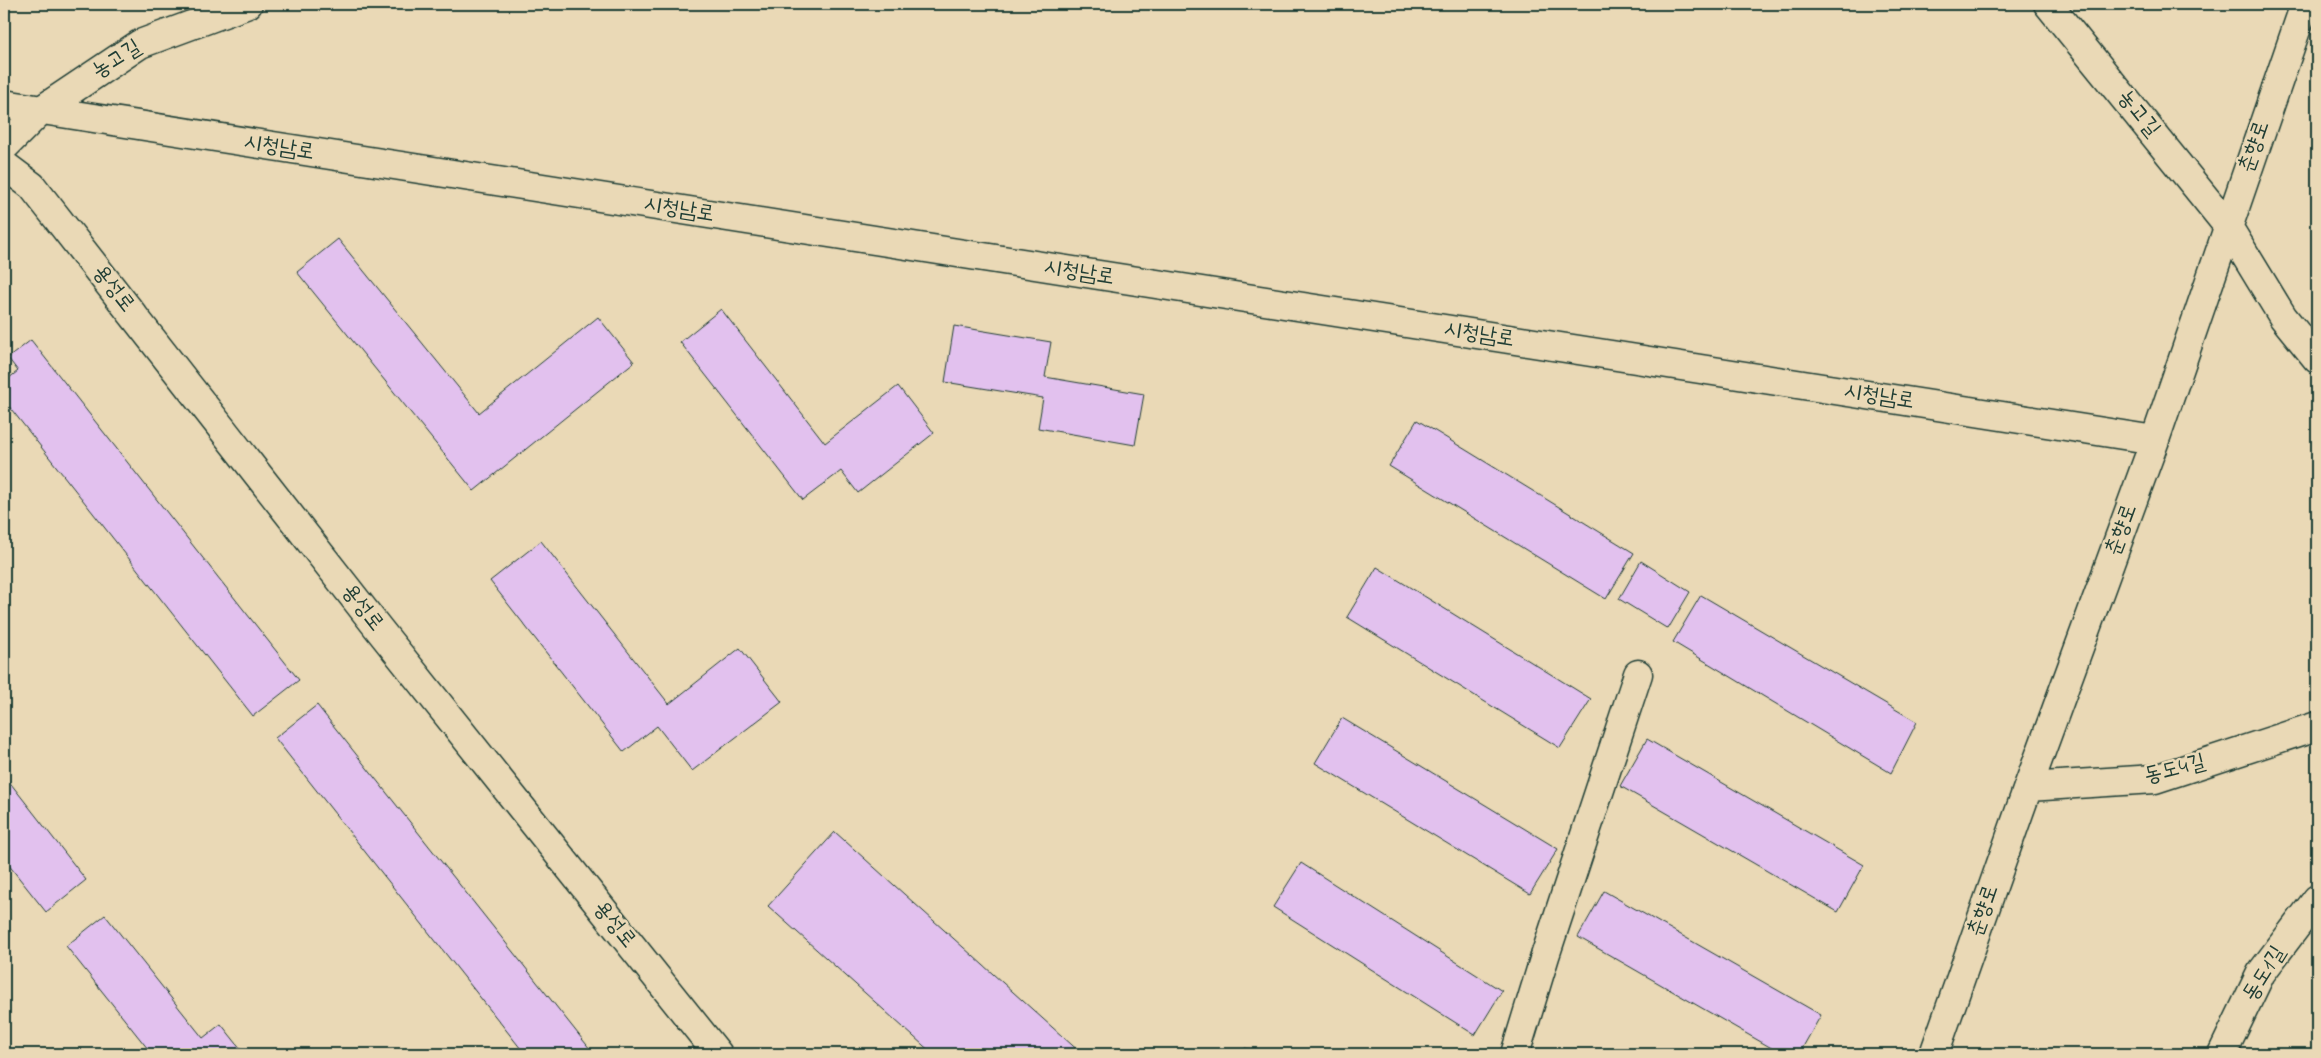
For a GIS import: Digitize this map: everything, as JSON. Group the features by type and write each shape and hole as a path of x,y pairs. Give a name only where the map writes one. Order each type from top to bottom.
{"street":[{"name":"농고길","path":"4,147 40,111 140,44 248,4"},
{"name":"농고길","path":"2048,4 2227,225 2283,317 2317,359"},
{"name":"춘향로","path":"1934,1054 2028,787 2155,440 2227,225 2306,23"},
{"name":"시청남로","path":"4,104 2155,440"},
{"name":"용성로","path":"4,165 32,186 372,621 718,1054"},
{"path":"1515,1054 1544,956 1638,674"},
{"name":"동도4길","path":"2028,787 2155,779 2317,726"},
{"name":"동도1길","path":"2222,1054 2261,974 2317,899"}],"building":[{"path":"338,239 479,413 598,317 634,362 474,491 297,272"},
{"path":"721,309 825,443 898,386 934,433 858,493 841,471 803,500 680,342"},
{"path":"954,326 1051,342 1045,377 1144,394 1135,445 1038,428 1043,398 945,382"},
{"path":"31,340 299,680 253,716 4,400 4,382 18,371 8,358"},
{"path":"1417,420 1634,553 1606,599 1389,466"},
{"path":"541,541 669,704 740,648 782,702 692,771 657,726 624,752 490,581"},
{"path":"1641,561 1690,592 1668,629 1619,599"},
{"path":"1377,567 1591,699 1560,748 1347,617"},
{"path":"1701,595 1917,722 1891,773 1673,642"},
{"path":"317,705 594,1054 525,1054 275,738"},
{"path":"1342,718 1558,849 1530,894 1315,763"},
{"path":"1647,739 1864,865 1838,912 1620,786"},
{"path":"4,775 86,880 46,912 4,859"},
{"path":"835,832 1082,1054 933,1054 768,906"},
{"path":"1301,863 1502,991 1475,1035 1273,907"},
{"path":"1604,891 1821,1015 1799,1054 1782,1054 1578,937"},
{"path":"105,915 203,1038 221,1024 245,1054 152,1054 66,946"},
{"path":"1245,1048 1265,1054 1243,1054"}]}
